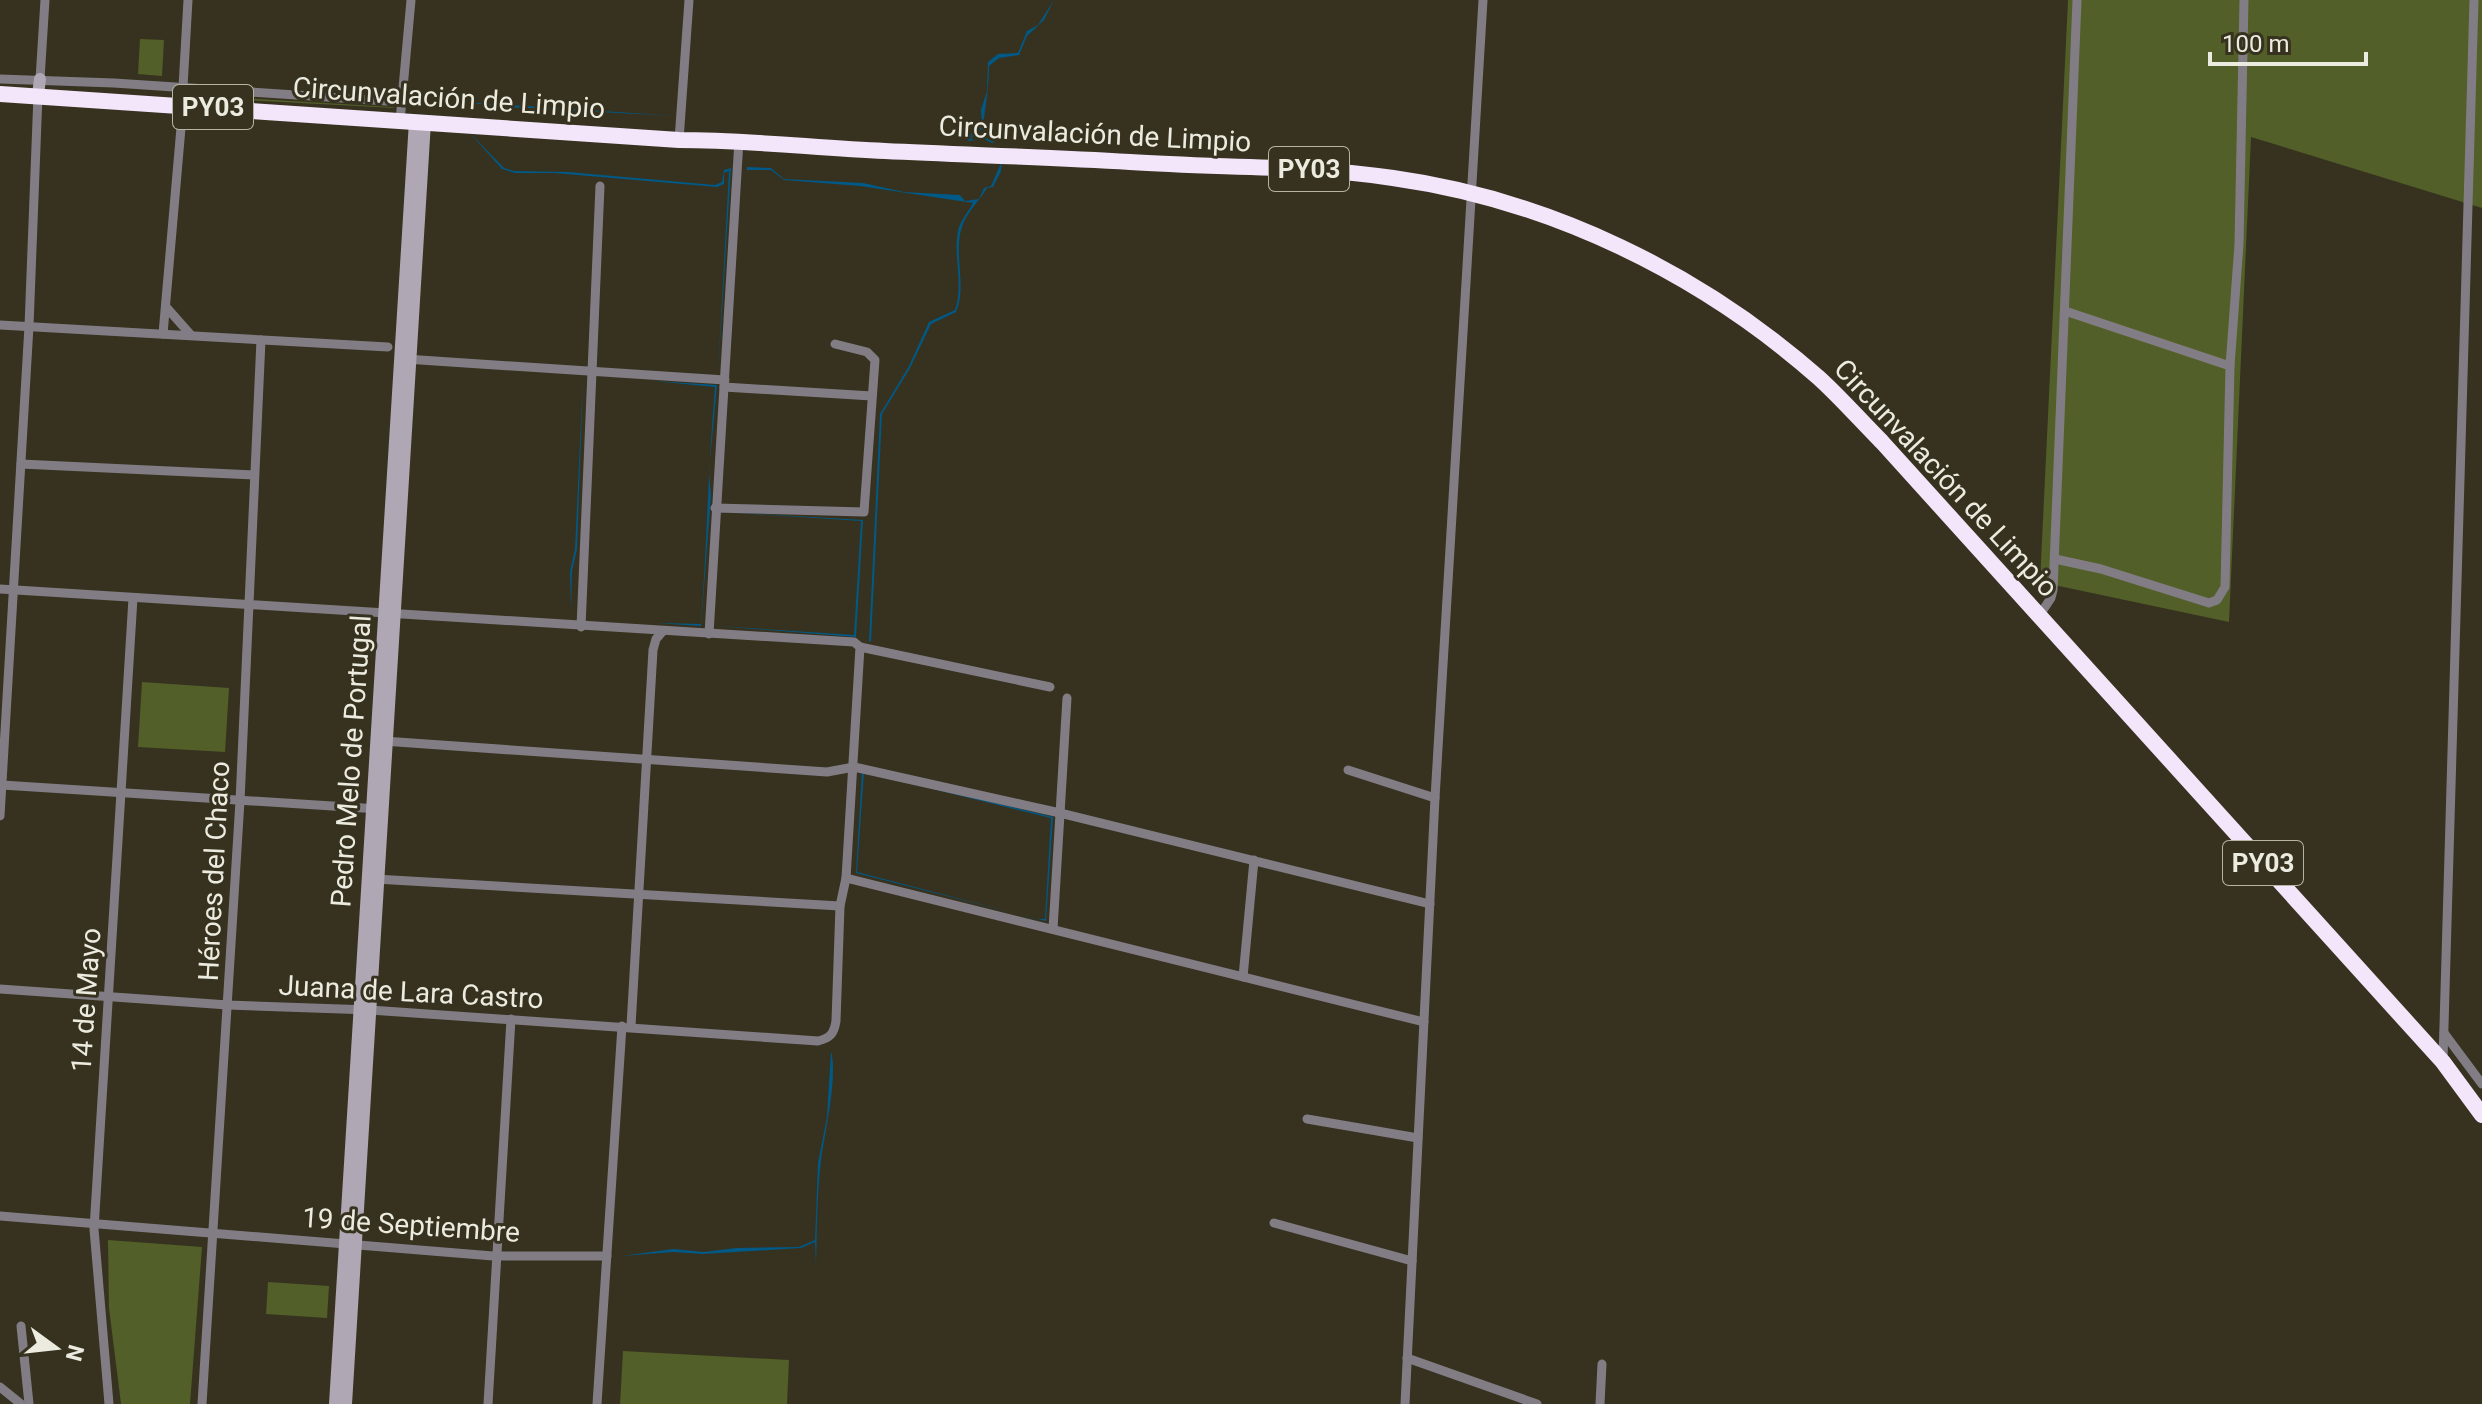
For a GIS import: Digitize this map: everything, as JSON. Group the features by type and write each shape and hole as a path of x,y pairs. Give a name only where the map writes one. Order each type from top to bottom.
{"highway":[{"name":"Circunvalación de Limpio","path":"0,94 39,87 183,105 679,140 739,140 885,151 1309,169 1395,178 1470,194 1548,217 1654,262 1731,309 1819,378 1882,442 2443,1062 2482,1115"}],"street":[{"path":"0,816 45,0"},
{"path":"183,87 188,0"},
{"path":"411,0 402,102 413,121"},
{"path":"679,140 689,0"},
{"path":"1405,1404 1435,798 1483,0"},
{"path":"2039,616 2052,595 2055,559 2077,0"},
{"path":"2055,559 2101,569 2209,603 2221,595 2225,587 2230,366 2239,244 2244,0"},
{"path":"2443,1062 2474,0"},
{"path":"0,79 39,87 183,87 402,102"},
{"path":"163,334 183,105"},
{"name":"Pedro Melo de Portugal","path":"335,1404 343,1351 351,1243 404,359 413,121"},
{"path":"709,634 739,140"},
{"path":"581,627 600,186"},
{"path":"167,308 190,334"},
{"path":"2065,311 2230,366"},
{"path":"0,325 388,347"},
{"name":"Héroes del Chaco","path":"202,1404 240,801 261,340"},
{"path":"715,508 865,511 874,357 867,352 835,344"},
{"path":"404,359 872,396"},
{"path":"21,464 254,475"},
{"path":"0,589 854,642 860,647 1050,687"},
{"name":"14 de Mayo","path":"109,1404 94,1223 133,598"},
{"path":"597,1404 639,894 653,650 656,639 663,631"},
{"path":"373,879 840,906 846,878 860,647"},
{"path":"1053,929 1067,698"},
{"path":"381,741 827,772 854,767 1060,813 1430,904"},
{"path":"1348,770 1435,798"},
{"path":"2,785 377,809"},
{"path":"1243,977 1254,860"},
{"path":"846,878 1424,1022"},
{"name":"Juana de Lara Castro","path":"1,989 228,1005 365,1009 818,1041 828,1038 834,1031 840,906"},
{"path":"488,1404 511,1019"},
{"path":"2444,1033 2482,1084"},
{"path":"1307,1119 1418,1138"},
{"name":"19 de Septiembre","path":"0,1216 497,1256 607,1256"},
{"path":"1274,1223 1412,1261"},
{"path":"21,1326 29,1404"},
{"name":"Pedro Melo de Portugal","path":"343,1351 346,1404"},
{"path":"1407,1358 1537,1404"},
{"path":"1600,1404 1602,1364"},
{"path":"0,1387 21,1404"}],"green space":[{"path":"2068,0 2482,0 2482,208 2251,137 2229,622 2040,582"},
{"path":"140,39 164,40 162,76 138,74"},
{"path":"190,95 392,107 394,108 192,97"},
{"path":"142,682 229,688 225,752 138,747"},
{"path":"108,1240 202,1247 190,1404 121,1404 109,1308"},
{"path":"268,1282 329,1286 327,1318 266,1314"},
{"path":"623,1351 789,1360 787,1404 620,1404"}],"water":[{"path":"1054,0 1044,20 1027,36 1019,55 999,58 989,66 983,128 971,138 989,138 995,142 984,139 968,141 968,136 982,124 988,62 998,54 1018,53 1027,31 1038,25"},
{"path":"465,102 677,116 501,107"},
{"path":"467,130 504,168 514,171 568,172 715,185 722,182 724,170 731,168 718,373 729,171 724,173 724,184 717,187 554,173 515,173 502,169"},
{"path":"1002,161 993,187 987,188 961,230 960,292 956,312 931,324 910,368 882,414 871,642 880,414 909,366 929,322 955,310 959,291 958,231 973,203 860,186 784,180 771,170 747,170 747,167 771,168 784,179 863,183 904,192 960,195 965,201 979,199 984,188 991,186"},
{"path":"583,378 577,549 572,571 571,609 570,571 575,549"},
{"path":"653,381 717,385 710,462 715,387"},
{"path":"709,473 711,496 701,626 656,623 701,624"},
{"path":"723,512 863,520 856,637 717,626 854,635 861,521"},
{"path":"862,771 1053,817 1046,921 1038,919 1045,919 1051,818 864,772 857,872 1005,911 856,873"},
{"path":"831,1051 832,1089 820,1173 816,1265 815,1242 801,1248 622,1256 673,1249 704,1252 799,1247 815,1240 818,1163 827,1117"}]}
